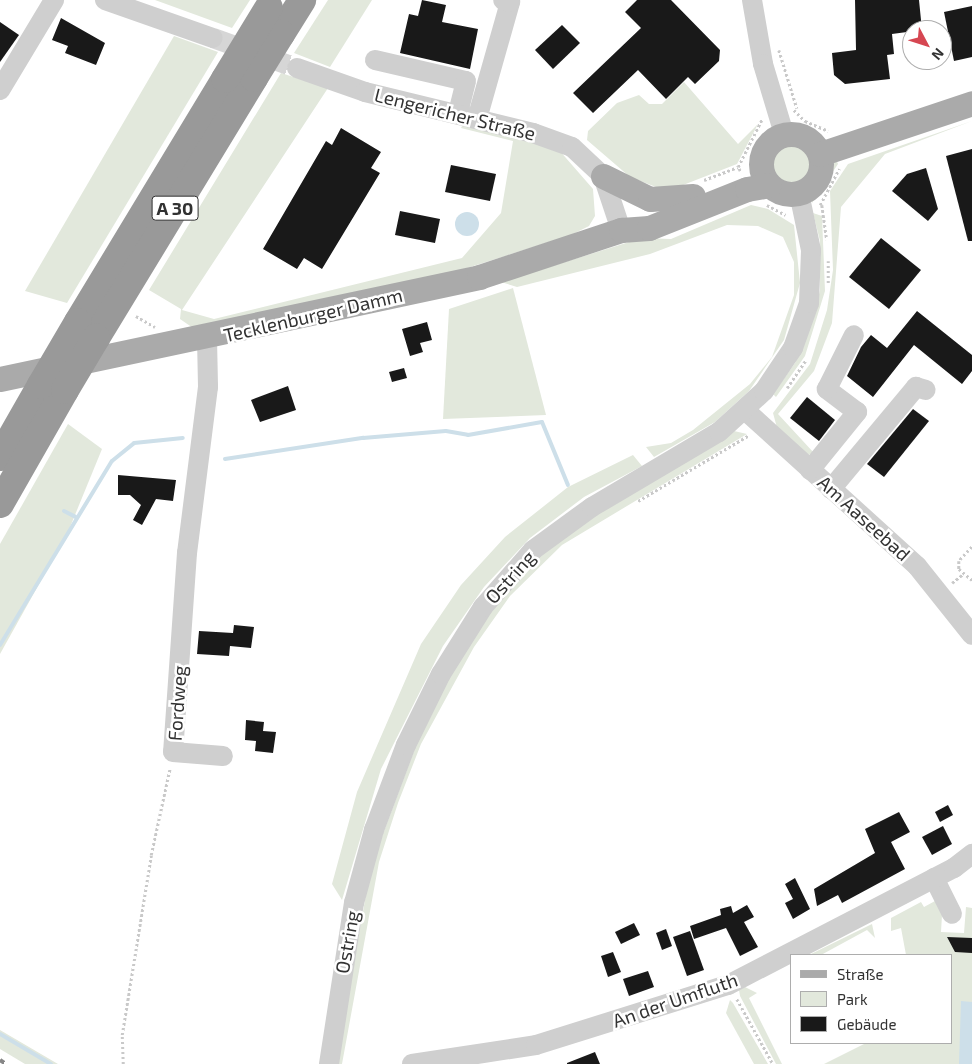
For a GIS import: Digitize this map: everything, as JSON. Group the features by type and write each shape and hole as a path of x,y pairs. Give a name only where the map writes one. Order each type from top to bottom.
{"highway":[{"name":"A 30","path":"87,330 254,78 302,0"},
{"name":"A 30","path":"0,504 53,388 87,330 224,79 272,4"},
{"name":"A 30","path":"0,457 53,388"}],"main road":[{"path":"828,150 820,174 800,202 755,178 768,144 781,125 828,150 972,103"},
{"name":"Lengericher Straße","path":"603,176 650,199 693,196"},
{"name":"Tecklenburger Damm","path":"621,230 644,214 693,196 755,178"},
{"name":"Tecklenburger Damm","path":"0,379 207,338 479,277 621,230 649,228 755,178"}],"street":[{"path":"0,90 54,0"},
{"path":"105,0 213,38"},
{"path":"477,119 510,2 503,0"},
{"path":"752,0 781,125"},
{"path":"375,60 466,81 458,114"},
{"name":"Lengericher Straße","path":"297,68 365,92 554,139 583,155 603,176 621,230"},
{"name":"Ostring","path":"329,1064 354,902 374,830 406,745 461,640 533,550 592,507 753,417 782,367 809,303 812,250 800,202"},
{"path":"810,470 857,412 827,389 854,334"},
{"name":"Fordweg","path":"174,752 187,554 208,387 207,338"},
{"path":"831,489 916,387 926,390"},
{"name":"Am Aaseebad","path":"753,417 916,566 972,634"},
{"path":"174,752 223,756"},
{"name":"An der Umfluth","path":"412,1064 536,1045 728,985 934,878 972,854"},
{"path":"934,878 952,914"}],"path":[{"path":"778,47 797,108 805,121 829,131 828,150 843,164 822,205 827,244"},
{"path":"797,108 781,125 761,119 738,167 755,178 751,202 786,215 800,202 822,205"},
{"path":"827,286 828,253"},
{"path":"136,316 158,329"},
{"path":"782,394 810,352"},
{"path":"632,504 736,446 753,417"},
{"path":"972,547 959,561 958,569 972,580"},
{"name":"Fordweg","path":"123,1064 122,1035 151,855 174,752"},
{"path":"728,985 773,1064"}],"green space":[{"path":"155,0 250,0 232,28"},
{"path":"328,0 372,0 330,67 294,53"},
{"path":"174,36 218,52 67,303 25,291"},
{"path":"281,73 328,88 182,310 214,319 462,258 501,213 513,141 461,128 463,124 559,150 593,189 595,216 589,226 571,235 464,269 196,330 180,319 181,309 149,290"},
{"path":"684,82 738,144 758,124 737,164 678,187 656,187 630,177 587,140 588,131 617,103 639,95 649,104 662,104"},
{"path":"972,121 885,154 841,207 832,323 814,371 778,414 814,453 802,457 779,435 773,413 810,364 827,310 833,270 830,191 848,164"},
{"path":"795,143 803,146 809,152 812,164 809,176 803,182 787,185 779,182 773,176 770,160 773,152 779,146"},
{"path":"836,159 838,164 812,203 812,194"},
{"path":"751,205 768,209 794,225 800,283 784,340 749,391 715,422 654,457 646,447 671,443 693,430 750,384 772,357 794,295 794,262 783,237 758,226 727,225 650,254 517,287 501,282 642,238 671,239"},
{"path":"813,213 822,216 825,291 805,356 776,397 773,394 795,363 813,319 820,290 820,241"},
{"path":"513,288 546,415 443,419 449,309"},
{"path":"68,424 102,449 68,532 0,654 0,544"},
{"path":"734,431 747,434 562,545 510,596 474,647 421,744 398,803 379,862 342,1064 336,1064 371,866 424,724 459,659 491,609 537,558 596,514"},
{"path":"633,455 642,466 584,497 530,538 484,587 443,646 381,769 342,900 332,884 357,792 421,644 461,585 505,537 568,487"},
{"path":"935,901 942,915 941,932 964,933 966,907 972,908 972,1064 824,1064 864,1044 952,1044 952,954 906,954 901,928 891,931 891,918 921,902 924,907"},
{"path":"872,924 875,938 867,930 823,954 811,954"},
{"path":"745,987 757,993 749,998 782,1064 776,1064 740,996 739,990"},
{"path":"730,1000 768,1064 754,1064 726,1013"},
{"path":"0,1030 58,1064 25,1064 0,1049"}],"water":[{"path":"467,212 476,215 479,224 476,233 467,236 458,233 455,224 458,215"},
{"path":"961,1001 972,1002 972,1064 959,1064"}],"building":[{"path":"422,0 446,5 442,22 478,29 470,69 400,53 409,14 418,16"},
{"path":"637,0 671,0 720,50 719,61 695,84 688,77 666,99 638,70 593,113 573,93 641,28 625,12"},
{"path":"855,0 919,0 921,20 902,20 902,33 892,34 894,54 887,55 890,79 845,84 834,75 832,53 856,50"},
{"path":"972,6 972,57 954,61 952,51 952,20 946,20 944,12"},
{"path":"61,18 105,43 96,65 65,53 68,46 52,40"},
{"path":"0,22 19,35 0,62"},
{"path":"562,25 580,43 553,69 535,50"},
{"path":"341,128 381,152 371,168 380,173 322,269 304,258 297,269 263,249 326,141 332,145"},
{"path":"972,149 972,241 968,241 946,156"},
{"path":"451,165 496,174 490,201 445,192"},
{"path":"926,168 938,209 928,221 892,191 907,174"},
{"path":"400,211 440,219 435,243 395,235"},
{"path":"881,238 921,270 889,309 849,277"},
{"path":"917,311 972,355 972,371 962,384 914,345 873,397 847,376 861,347 871,335 887,348"},
{"path":"427,322 432,340 420,343 423,352 410,356 402,329"},
{"path":"404,368 407,378 392,382 389,372"},
{"path":"288,386 296,410 260,422 251,400"},
{"path":"807,397 835,420 819,441 790,418"},
{"path":"913,409 929,421 884,477 867,464"},
{"path":"118,475 176,480 173,501 156,499 142,525 133,520 141,505 130,495 118,495"},
{"path":"234,625 254,627 251,648 230,646 229,656 197,654 199,631 233,633"},
{"path":"246,720 264,722 263,731 276,732 273,753 255,751 256,741 245,740"},
{"path":"948,805 953,815 940,822 935,812"},
{"path":"899,812 910,832 891,842 905,869 842,903 838,895 817,906 814,889 875,853 865,829"},
{"path":"943,826 952,844 932,855 922,837"},
{"path":"795,878 810,909 793,919 785,903 793,899 785,884"},
{"path":"747,905 754,917 744,922 758,947 740,956 726,928 694,939 690,926 721,915 720,909 731,906 733,913"},
{"path":"634,923 640,935 621,944 615,932"},
{"path":"666,929 672,946 662,950 656,933"},
{"path":"690,931 704,970 687,976 673,937"},
{"path":"947,937 972,938 972,953 955,952"},
{"path":"613,952 621,972 608,977 601,956"},
{"path":"648,971 654,987 629,996 623,979"},
{"path":"595,1052 600,1064 567,1064 567,1063"}],"waterway":[{"path":"225,459 363,438 446,431 468,435 542,422 568,485"},
{"path":"0,645 112,461 134,443 183,438"},
{"path":"64,511 76,517"},
{"path":"0,1034 51,1064"}],"tunnel":[{"path":"213,38 297,68"}],"railway":[{"path":"0,1060 6,1064"}]}
